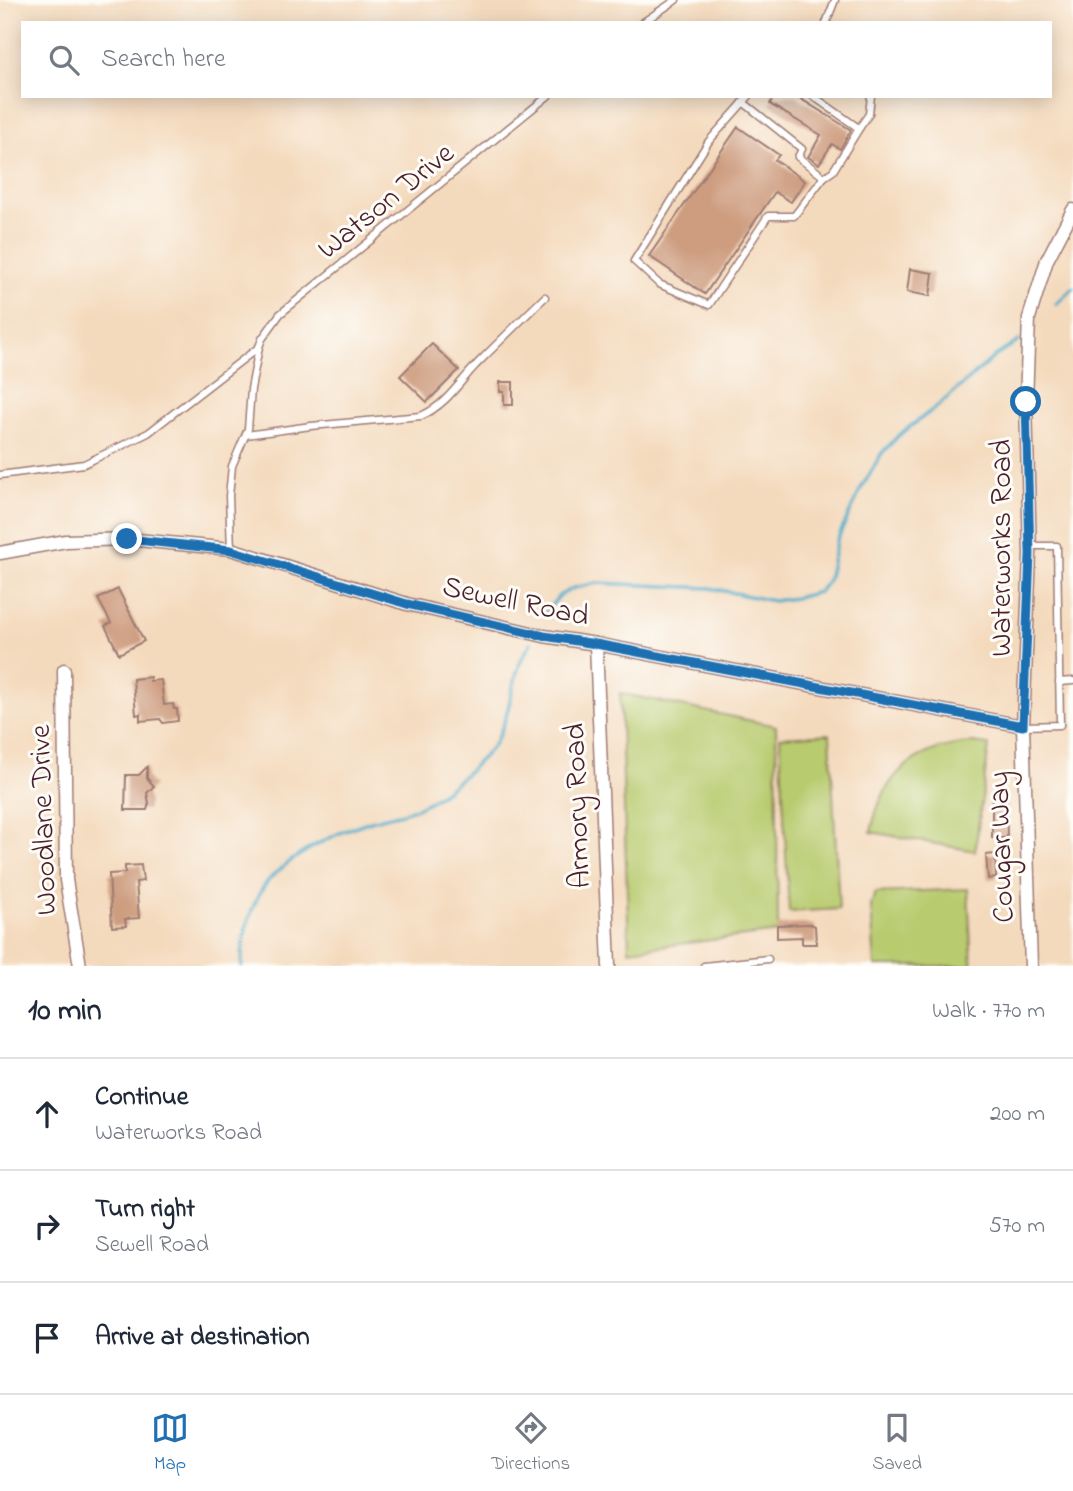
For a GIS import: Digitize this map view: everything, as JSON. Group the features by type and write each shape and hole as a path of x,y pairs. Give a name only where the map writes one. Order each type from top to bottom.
{"street":[{"name":"Waterworks Road","path":"1023,726 1030,546 1026,402 1029,316 1047,260 1073,211"},
{"name":"Sewell Road","path":"0,553 66,541 127,539 231,550 407,604 544,636 1023,726"},
{"name":"Armory Road","path":"596,644 609,966"},
{"name":"Woodlane Drive","path":"64,670 66,880 80,966"},
{"name":"Cougar Way","path":"1023,726 1031,966"}],"lane":[{"path":"645,21 676,0"},
{"path":"827,21 835,0"},
{"name":"Watson Drive","path":"259,347 280,314 546,98"},
{"path":"747,98 709,141 634,261 659,284 709,305 768,216 794,216 824,177 833,171 869,114 871,98"},
{"path":"816,98 848,122 860,127"},
{"path":"743,102 802,149 798,157 824,177"},
{"path":"246,435 421,416 446,400 545,296"},
{"path":"231,550 230,484 235,456 246,435 259,347"},
{"path":"0,475 84,464 148,433 259,347"},
{"path":"1023,726 1060,725 1057,546 1030,546"},
{"path":"1059,681 1073,681"},
{"path":"704,966 768,959"}],"green space":[{"path":"620,693 776,726 778,932 629,950"},
{"path":"830,734 839,909 789,912 780,737"},
{"path":"972,743 989,745 975,851 871,832 883,794 904,767 934,750"},
{"path":"968,889 972,966 875,966 871,905 875,893"}],"building":[{"path":"773,98 799,98 851,130 840,149 832,144 819,164 808,157 821,135 770,104"},
{"path":"738,127 779,155 775,160 805,181 791,202 775,192 705,294 649,256"},
{"path":"910,269 933,273 930,296 907,292"},
{"path":"432,344 459,370 427,402 400,376"},
{"path":"500,382 513,382 513,405 504,405 504,392 500,392"},
{"path":"118,589 144,641 119,654 105,626 111,623 98,599"},
{"path":"150,677 150,681 161,680 164,705 173,704 174,709 177,709 178,721 140,721 140,714 136,715 133,679"},
{"path":"147,767 147,778 154,786 147,793 147,810 125,810 126,775 139,775"},
{"path":"992,796 1006,796 1007,838 992,838"},
{"path":"995,854 996,878 988,879 986,855"},
{"path":"141,865 143,881 136,882 139,918 125,919 126,926 112,927 109,874 125,873 125,866"},
{"path":"777,925 815,926 816,944 802,944 802,937 777,938"}],"waterway":[{"path":"1056,304 1073,288"},
{"path":"544,614 560,595 574,588 597,583 710,588 773,601 819,592 828,580 837,540 862,487 882,453 899,435 939,405 994,357 1019,341"},
{"path":"242,966 245,933 252,910 262,889 277,872 301,854 342,832 413,810 428,802 454,784 485,755 499,736 520,663 531,643"}],"route":[{"path":"127,539 231,550 407,604 544,636 1023,726 1030,554 1026,402"}]}
